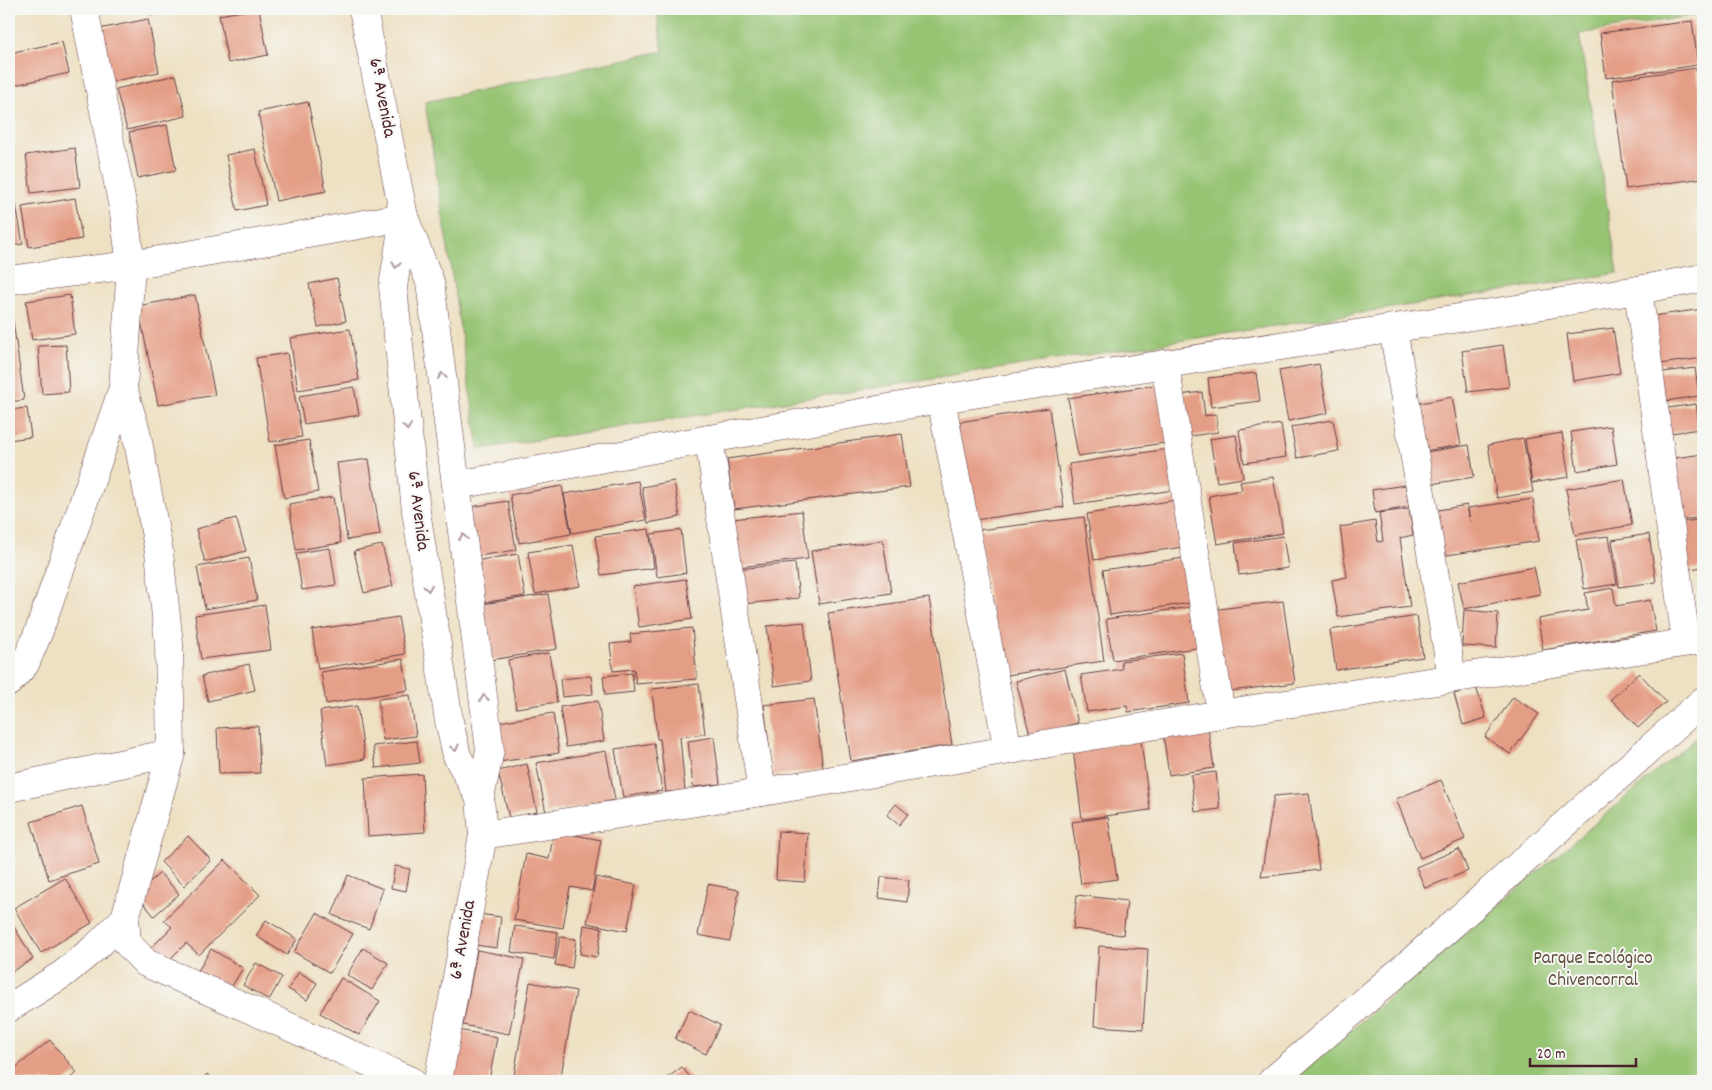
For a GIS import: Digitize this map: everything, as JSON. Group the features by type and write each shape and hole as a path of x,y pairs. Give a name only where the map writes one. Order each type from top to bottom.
{"street":[{"path":"9,682 25,664 39,631 122,388 131,265 124,213 84,9"},
{"name":"6ª Avenida","path":"363,9 404,217 430,282 490,750 480,798 484,835 438,1081"},
{"path":"9,280 131,265 404,217"},
{"name":"6ª Avenida","path":"404,217 393,287 416,511 449,721 457,756 480,798"},
{"path":"457,485 941,399 1638,290 1703,278"},
{"path":"484,835 762,792 1221,714 1695,641 1638,290"},
{"path":"1393,328 1452,677"},
{"path":"1165,364 1221,714"},
{"path":"122,388 136,431 159,552 169,644 171,752 125,918 127,943 146,963 411,1081"},
{"path":"941,399 1008,750"},
{"path":"709,439 762,792"},
{"path":"1272,1081 1415,958 1703,701"},
{"path":"9,788 171,752"},
{"path":"9,1008 63,974 97,946 125,918"}],"green space":[{"path":"656,9 1703,9 1703,14 1579,34 1618,273 479,449 425,102 663,51"},
{"name":"Parque Ecológico Chivencorral","path":"1703,732 1703,1081 1291,1081"}],"building":[{"path":"150,9 183,9 184,10 151,15"},
{"path":"259,9 268,55 228,63 219,15"},
{"path":"148,19 159,72 105,83 94,30"},
{"path":"1692,21 1698,65 1606,78 1600,33"},
{"path":"62,42 69,73 15,85 9,53"},
{"path":"1696,68 1703,118 1703,178 1626,189 1612,80"},
{"path":"176,75 186,116 127,130 116,89"},
{"path":"308,102 326,191 276,201 258,112"},
{"path":"167,125 176,170 138,178 129,132"},
{"path":"75,148 80,187 31,193 26,155"},
{"path":"255,149 266,205 237,211 226,155"},
{"path":"11,176 23,244 9,246 9,177"},
{"path":"75,198 82,239 29,247 22,207"},
{"path":"337,278 346,321 318,327 309,284"},
{"path":"70,295 75,334 32,340 26,301"},
{"path":"195,295 215,395 158,405 138,306"},
{"path":"9,306 11,306 24,400 9,402"},
{"path":"1703,309 1703,358 1653,365 1646,317"},
{"path":"1613,328 1620,373 1573,381 1567,334"},
{"path":"350,329 359,380 298,390 290,338"},
{"path":"66,345 69,392 42,394 38,346"},
{"path":"1503,345 1509,387 1468,392 1462,351"},
{"path":"287,353 302,437 270,442 256,358"},
{"path":"1319,364 1328,413 1288,421 1279,371"},
{"path":"1695,368 1699,396 1659,402 1655,373"},
{"path":"1256,373 1260,401 1211,407 1208,378"},
{"path":"1162,384 1171,442 1078,456 1068,398"},
{"path":"354,387 359,415 304,424 299,396"},
{"path":"1202,392 1205,416 1216,414 1218,432 1185,437 1180,395"},
{"path":"1452,397 1461,445 1423,451 1415,404"},
{"path":"1696,404 1700,429 1664,434 1661,409"},
{"path":"27,408 31,437 9,440 9,410"},
{"path":"1049,408 1064,507 968,521 953,423"},
{"path":"1333,420 1339,451 1297,458 1291,427"},
{"path":"1281,424 1286,457 1244,463 1239,430"},
{"path":"1611,426 1617,464 1577,471 1571,432"},
{"path":"1562,433 1569,477 1532,483 1525,439"},
{"path":"902,434 910,487 734,509 727,459"},
{"path":"1236,435 1243,478 1217,482 1210,439"},
{"path":"1523,438 1533,492 1497,498 1488,445"},
{"path":"309,440 318,492 284,498 275,445"},
{"path":"1469,445 1474,477 1431,484 1426,452"},
{"path":"1174,448 1181,489 1075,504 1069,464"},
{"path":"1703,454 1703,517 1676,521 1667,459"},
{"path":"369,459 380,535 347,540 337,463"},
{"path":"1273,477 1283,533 1217,544 1209,496 1242,490 1240,482"},
{"path":"1624,479 1632,525 1575,535 1566,489"},
{"path":"638,481 646,520 572,533 564,494"},
{"path":"674,481 680,517 648,523 642,487"},
{"path":"1405,485 1409,507 1375,513 1372,490"},
{"path":"562,486 571,534 519,543 510,495"},
{"path":"333,497 341,543 296,550 289,504"},
{"path":"1533,499 1539,541 1434,557 1427,512 1467,505 1470,522 1468,508"},
{"path":"1176,500 1183,547 1094,560 1087,514"},
{"path":"508,501 516,550 472,557 464,508"},
{"path":"1409,509 1413,535 1400,538 1410,607 1338,617 1332,580 1347,577 1340,527 1375,521 1378,542 1383,541 1379,513"},
{"path":"802,511 808,559 739,567 733,519"},
{"path":"1084,517 1104,661 1000,676 979,530"},
{"path":"236,518 246,551 205,562 196,529"},
{"path":"1703,519 1703,567 1683,570 1676,523"},
{"path":"649,529 654,568 601,575 595,536"},
{"path":"681,530 686,573 657,577 651,534"},
{"path":"1649,534 1656,582 1619,587 1612,540"},
{"path":"1283,536 1288,568 1239,575 1235,543"},
{"path":"1609,536 1617,584 1584,589 1576,540"},
{"path":"883,540 891,593 819,604 811,551"},
{"path":"382,545 393,586 364,593 354,551"},
{"path":"573,545 580,586 535,594 528,552"},
{"path":"330,548 336,585 302,590 296,553"},
{"path":"518,554 525,596 481,603 474,561"},
{"path":"1190,557 1197,602 1110,615 1103,570"},
{"path":"249,558 257,600 205,609 197,567"},
{"path":"795,563 799,598 744,604 739,569"},
{"path":"1534,567 1540,594 1464,609 1458,582"},
{"path":"1703,573 1703,596 1702,596 1699,574"},
{"path":"686,579 692,619 639,627 633,586"},
{"path":"1613,588 1616,606 1650,600 1656,631 1543,650 1538,619 1588,610 1585,593"},
{"path":"548,594 557,649 485,661 476,605"},
{"path":"929,598 952,745 851,761 828,613"},
{"path":"1283,601 1295,683 1222,692 1211,610"},
{"path":"265,605 271,650 201,659 195,615"},
{"path":"1198,606 1204,647 1113,660 1106,619"},
{"path":"1464,610 1498,613 1496,648 1462,646"},
{"path":"1417,616 1423,657 1336,670 1330,630"},
{"path":"398,617 405,654 318,669 312,630"},
{"path":"804,622 811,681 774,686 767,626"},
{"path":"692,628 697,679 636,684 634,669 613,671 610,644 631,642 630,634"},
{"path":"549,653 557,702 516,708 508,660"},
{"path":"1182,653 1189,703 1128,712 1127,706 1087,712 1081,675 1122,669 1121,661"},
{"path":"403,659 408,690 326,704 321,672"},
{"path":"249,664 255,690 208,701 202,676"},
{"path":"1065,669 1078,723 1030,735 1016,681"},
{"path":"632,673 634,692 605,695 603,676"},
{"path":"1639,673 1666,702 1638,728 1611,699"},
{"path":"591,676 593,694 562,697 560,679"},
{"path":"699,684 705,734 680,737 685,791 666,792 660,739 657,739 652,689"},
{"path":"1476,687 1486,718 1463,725 1454,694"},
{"path":"410,695 416,736 383,740 378,699"},
{"path":"1513,697 1539,714 1510,754 1485,737"},
{"path":"814,699 823,769 773,776 764,705"},
{"path":"598,701 604,741 566,747 560,707"},
{"path":"357,706 365,759 327,765 320,711"},
{"path":"553,713 559,753 499,762 493,723"},
{"path":"258,726 260,773 219,774 217,728"},
{"path":"1208,728 1214,768 1169,775 1163,734"},
{"path":"714,737 720,784 693,787 688,741"},
{"path":"417,741 420,763 376,768 373,746"},
{"path":"1141,741 1150,810 1082,819 1073,749"},
{"path":"654,743 662,791 623,797 615,749"},
{"path":"606,751 615,800 546,813 536,763"},
{"path":"527,764 537,812 509,818 498,771"},
{"path":"1216,772 1220,809 1195,812 1191,775"},
{"path":"422,774 425,832 368,836 365,778"},
{"path":"1441,780 1465,839 1420,858 1396,799"},
{"path":"1309,793 1319,870 1261,877 1274,796"},
{"path":"896,804 908,814 899,825 887,815"},
{"path":"82,806 99,864 49,880 31,822"},
{"path":"1108,817 1117,879 1081,884 1072,822"},
{"path":"554,831 601,840 592,891 570,887 563,928 514,920 526,854 549,859"},
{"path":"778,831 808,833 805,882 776,880"},
{"path":"188,836 211,860 184,886 161,862"},
{"path":"1459,849 1468,871 1425,888 1416,867"},
{"path":"225,860 260,895 199,955 186,943 165,964 150,949 172,927 164,920"},
{"path":"395,866 410,869 406,891 391,888"},
{"path":"160,873 179,894 154,916 136,894"},
{"path":"348,875 383,889 369,929 332,915"},
{"path":"596,877 636,885 627,931 587,923"},
{"path":"881,877 909,880 907,902 879,898"},
{"path":"65,878 92,923 41,953 14,908"},
{"path":"708,884 739,890 730,941 698,935"},
{"path":"1077,895 1127,901 1123,935 1073,929"},
{"path":"317,913 353,934 330,973 294,952"},
{"path":"478,914 501,917 497,948 475,945"},
{"path":"9,918 33,959 9,973"},
{"path":"266,920 297,939 287,955 256,936"},
{"path":"584,925 602,928 597,957 580,954"},
{"path":"515,926 558,932 554,959 511,952"},
{"path":"560,937 576,939 572,968 555,965"},
{"path":"1099,946 1148,949 1143,1029 1094,1026"},
{"path":"363,948 388,963 372,990 347,975"},
{"path":"211,949 243,968 227,994 195,976"},
{"path":"477,950 524,959 509,1034 463,1025"},
{"path":"256,963 282,977 269,1000 243,985"},
{"path":"299,972 317,983 307,1000 288,989"},
{"path":"341,978 380,1001 359,1035 320,1013"},
{"path":"530,982 576,991 560,1081 513,1081"},
{"path":"689,1010 720,1025 706,1054 675,1039"},
{"path":"458,1030 497,1037 489,1081 449,1081"},
{"path":"50,1040 77,1073 66,1081 11,1081 9,1073"},
{"path":"682,1067 693,1081 663,1081"},
{"path":"207,1074 214,1081 200,1081"}]}
